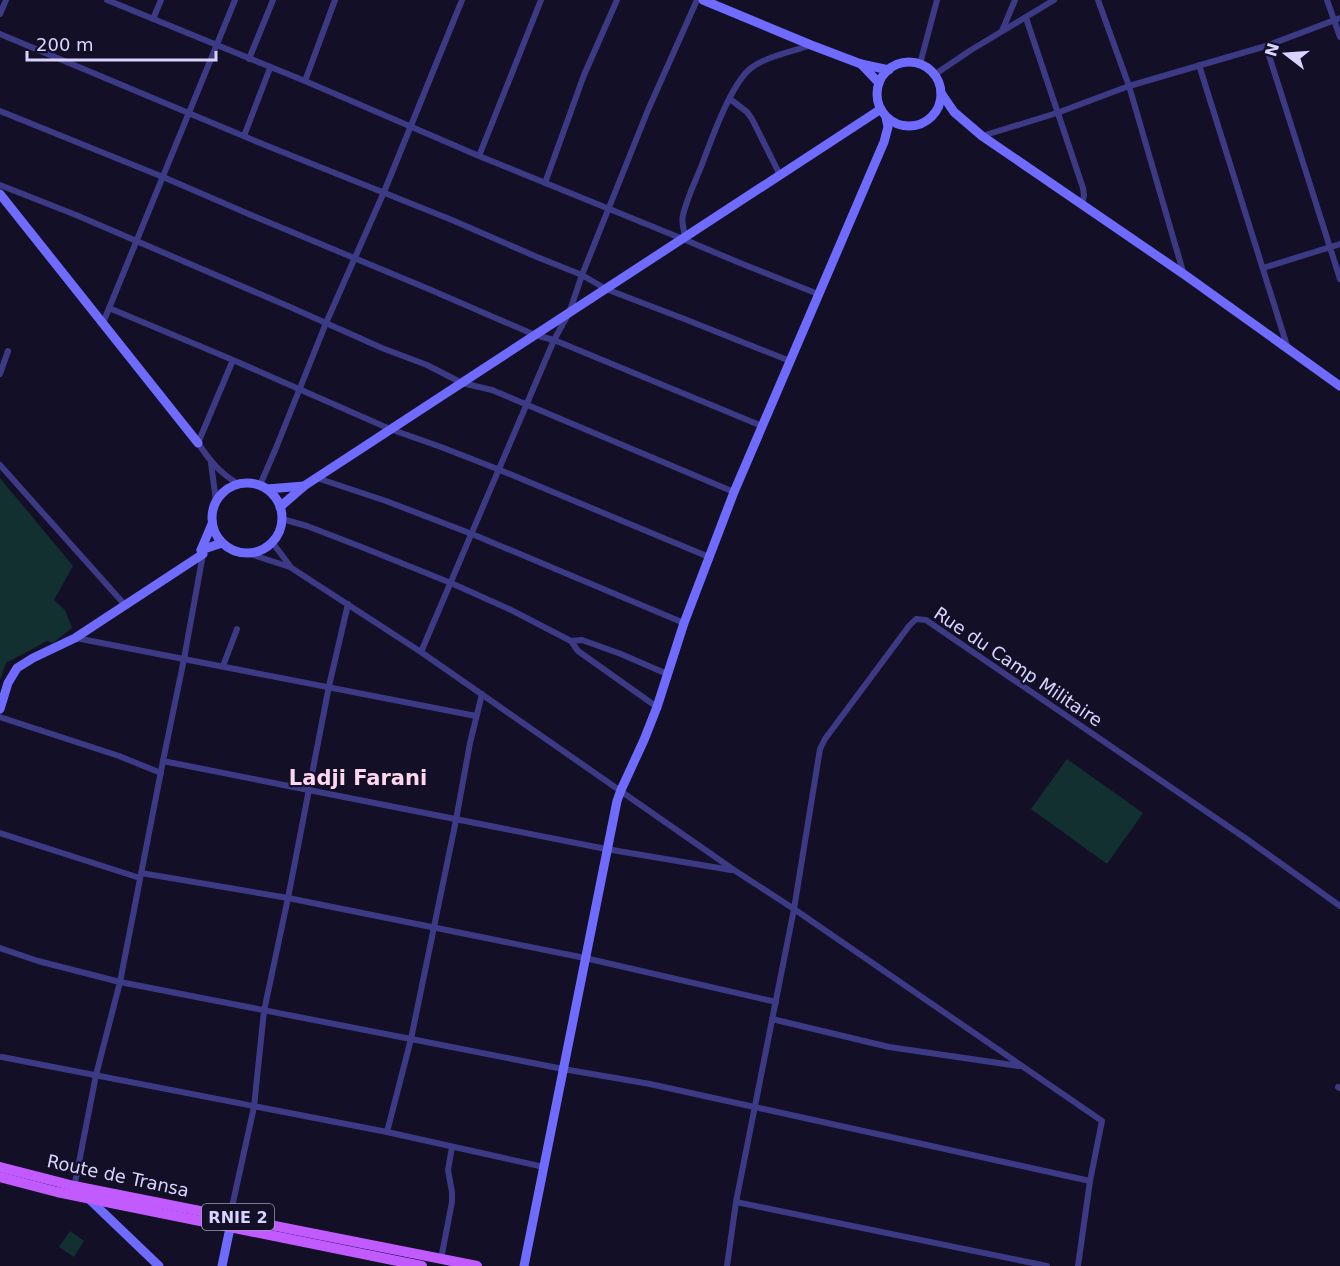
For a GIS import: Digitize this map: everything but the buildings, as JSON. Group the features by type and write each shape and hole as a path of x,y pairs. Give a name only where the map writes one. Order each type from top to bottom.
{"main road":[{"name":"Route de Transa","path":"0,1167 73,1190 103,1206 230,1228 422,1266"},
{"name":"Route de Transa","path":"0,1178 73,1190 111,1192 477,1266"}],"street":[{"path":"0,14 6,0"},
{"path":"107,0 305,81 479,156 684,238 740,264 818,294"},
{"path":"153,19 161,0"},
{"path":"103,323 236,0"},
{"path":"249,58 273,0"},
{"path":"305,81 335,0"},
{"path":"263,487 326,323 384,192 462,0"},
{"path":"479,156 541,0"},
{"path":"545,183 584,75 617,0"},
{"path":"421,652 554,339 569,313 648,110 697,0"},
{"path":"703,0 861,64 889,70"},
{"path":"920,64 937,0"},
{"path":"1002,32 1015,0"},
{"path":"934,75 1054,0"},
{"path":"1098,0 1129,86 1185,275"},
{"path":"1327,0 1337,19 1340,37"},
{"path":"1026,18 1083,188 1082,206"},
{"path":"982,136 1057,113 1129,86 1266,46 1337,19"},
{"path":"0,34 582,275 606,289 790,361"},
{"path":"684,238 683,215 706,154 741,79 749,69 757,64 811,45"},
{"path":"1266,46 1340,279"},
{"path":"524,1266 606,849 621,790 641,749 684,623 734,492 884,142 888,127 878,101 879,83 889,70 904,63 920,64 934,75 941,93 935,113 928,120 921,124 903,126 894,123 884,113"},
{"path":"861,64 879,83"},
{"path":"1199,65 1288,349"},
{"path":"244,136 270,68"},
{"path":"941,93 954,112 982,136 1185,275 1340,386"},
{"path":"730,99 752,119 780,175"},
{"path":"0,111 163,177 535,335 554,339 762,426"},
{"path":"935,113 954,112"},
{"path":"280,507 304,486 390,429 780,175 884,113"},
{"path":"884,142 895,130 903,126"},
{"path":"0,185 76,215 382,348 427,365 462,383 492,390 734,492"},
{"path":"0,194 198,443 211,463 223,475 238,484"},
{"path":"1263,268 1340,244"},
{"path":"109,309 390,429 500,470 709,557"},
{"path":"0,374 8,351"},
{"path":"198,443 233,360"},
{"path":"211,463 216,501"},
{"path":"0,465 125,605"},
{"path":"316,478 386,501 472,534 684,623"},
{"path":"304,486 263,487 249,483 229,488 216,501 212,512 212,524 217,538 230,550 290,567 421,652 734,870 1102,1121 1090,1181 1078,1266"},
{"path":"250,554 262,550 272,542 279,532 282,519 277,500 263,487"},
{"path":"282,519 307,526 451,583 509,609 571,641 578,651 657,706"},
{"path":"73,1190 96,1075 120,982 184,659 202,552 212,524"},
{"path":"272,542 290,567"},
{"path":"0,709 8,683 17,668 33,657 75,638 202,552 222,543"},
{"path":"230,1216 254,1107 264,1011 329,686 348,604"},
{"name":"Rue du Camp Militaire","path":"794,909 820,749 825,739 916,619 926,620 1248,840 1340,906"},
{"path":"223,666 237,629"},
{"path":"75,638 476,716"},
{"path":"571,641 582,640 668,674"},
{"path":"387,1132 411,1040 466,761 482,694"},
{"path":"0,717 119,756 161,773"},
{"path":"163,761 606,849 734,870"},
{"path":"0,833 140,876 288,898 585,958 776,1002"},
{"path":"727,1266 736,1202 794,909"},
{"path":"0,948 120,982 411,1040 650,1084 1090,1181"},
{"path":"772,1019 889,1047 1023,1067"},
{"path":"2,1057 387,1132 544,1167"},
{"path":"441,1259 452,1202 447,1170 452,1147"},
{"path":"111,1192 107,1194 103,1206 159,1266"},
{"path":"736,1202 1047,1266"},
{"path":"222,1266 230,1228"}],"green space":[{"path":"0,478 73,566 54,600 65,610 72,628 53,643 47,641 6,663 0,680"},
{"path":"1067,759 1143,813 1107,864 1031,809"},
{"path":"70,1231 84,1241 74,1257 59,1247"}],"district":[{"name":"Ladji Farani","path":"358,778"}]}
